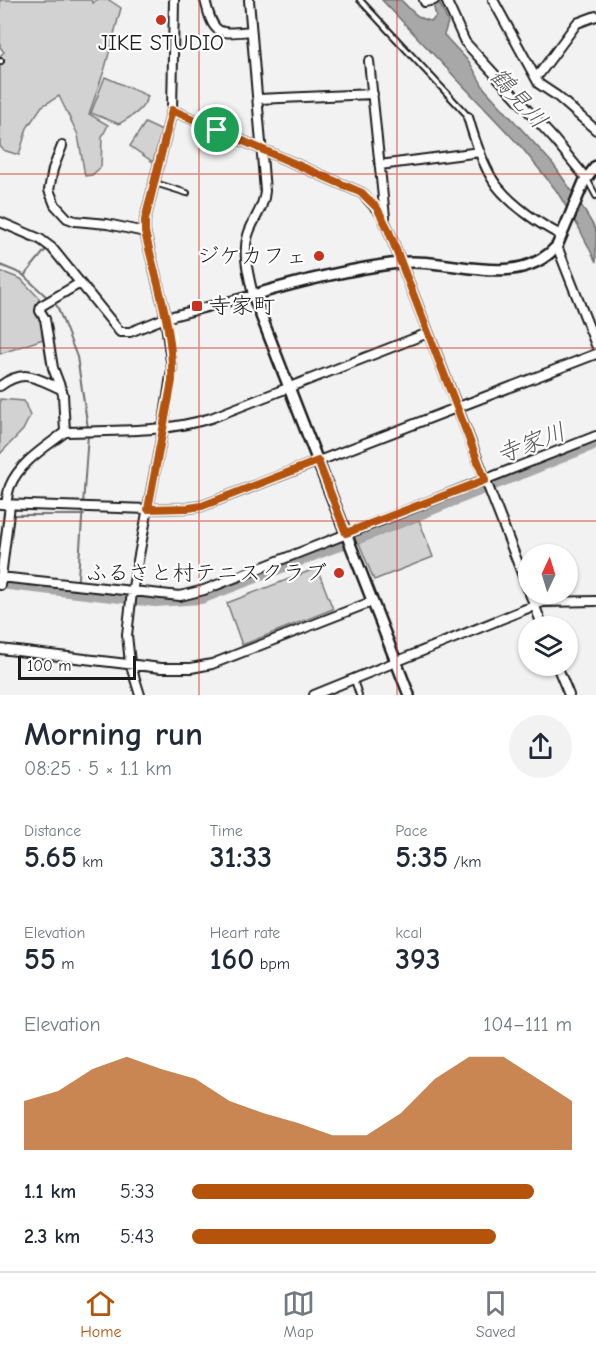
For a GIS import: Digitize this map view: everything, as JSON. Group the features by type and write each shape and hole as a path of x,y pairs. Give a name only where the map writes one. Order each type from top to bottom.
{"street":[{"path":"140,695 130,663 127,635 132,592 172,369 165,318 145,232 146,214 172,110 174,0"},
{"path":"206,0 212,22 218,31 223,33 251,31"},
{"path":"249,0 265,200 248,233 246,248 253,295 409,695"},
{"path":"446,0 465,42 554,139 585,180"},
{"path":"493,0 539,84 557,96 596,130"},
{"path":"535,77 577,23 596,16"},
{"path":"369,62 386,225"},
{"path":"258,99 372,94"},
{"path":"172,110 362,193 377,208 386,225 518,564"},
{"path":"468,117 480,152 496,185 530,215 562,232"},
{"path":"62,146 53,169 49,190 55,205 67,218 145,232"},
{"path":"380,165 480,152"},
{"path":"0,222 46,243 120,332 130,332 165,318 336,273 400,262 425,262 503,270 528,264 552,252 557,246 585,180 596,165"},
{"path":"557,246 596,345"},
{"path":"65,432 61,389 53,368 45,318 40,311 42,306 80,283"},
{"path":"428,333 212,418 186,426 163,429 65,432 33,458 19,472 9,487 0,580 180,596 204,590 348,537 486,483 596,436"},
{"path":"6,504 148,509 202,506 596,354"},
{"path":"0,386 20,375 31,375 61,389"},
{"path":"0,649 161,668 191,668 212,664 371,602"},
{"path":"314,695 543,602 596,602"},
{"path":"534,605 538,616"},
{"path":"561,676 568,695"}],"lane":[{"path":"360,0 468,117"},
{"path":"585,180 596,195"},
{"path":"154,183 187,193"},
{"path":"354,680 358,695"}],"shaded area":[{"path":"0,0 91,0 93,3 96,0 109,0 121,8 105,68 89,114 108,125 102,137 101,167 92,175 85,176 78,135 59,96 42,106 27,128 19,155 3,150 0,146 0,56 4,52 0,47"},
{"path":"382,0 401,0 419,17 432,21 436,16 432,0 438,0 448,22 444,35 470,63 484,88 553,164 578,200 596,230 596,262 556,190 522,148"},
{"path":"105,77 148,96 140,110 119,124 91,113"},
{"path":"145,123 162,131 153,162 130,146"},
{"path":"0,271 21,279 39,298 43,339 0,354"},
{"path":"0,399 24,401 30,416 23,430 0,454"},
{"path":"419,520 433,557 374,580 359,543"},
{"path":"317,568 333,609 242,645 227,603"}],"waterway":[{"path":"0,227 47,248 24,276"},
{"path":"0,265 22,274 49,299"},
{"path":"53,303 57,306 77,357 88,428"},
{"path":"77,591 88,434"},
{"name":"寺家川","path":"0,582 155,600 201,597 596,442"},
{"path":"12,515 84,515"}],"place":[{"name":"JIKE STUDIO","path":"161,20"},
{"name":"ジケカフェ","path":"319,256"},
{"name":"寺家町","path":"197,306"},
{"name":"ふるさと村テニスクラブ","path":"339,573"}],"route":[{"path":"172,110 217,130 362,193 377,208 388,229 485,480 346,533 318,461 202,506 148,509 172,381 172,357 164,309 145,232 147,207 172,110"}],"water label":[{"name":"鶴見川","path":"519,98"}]}
